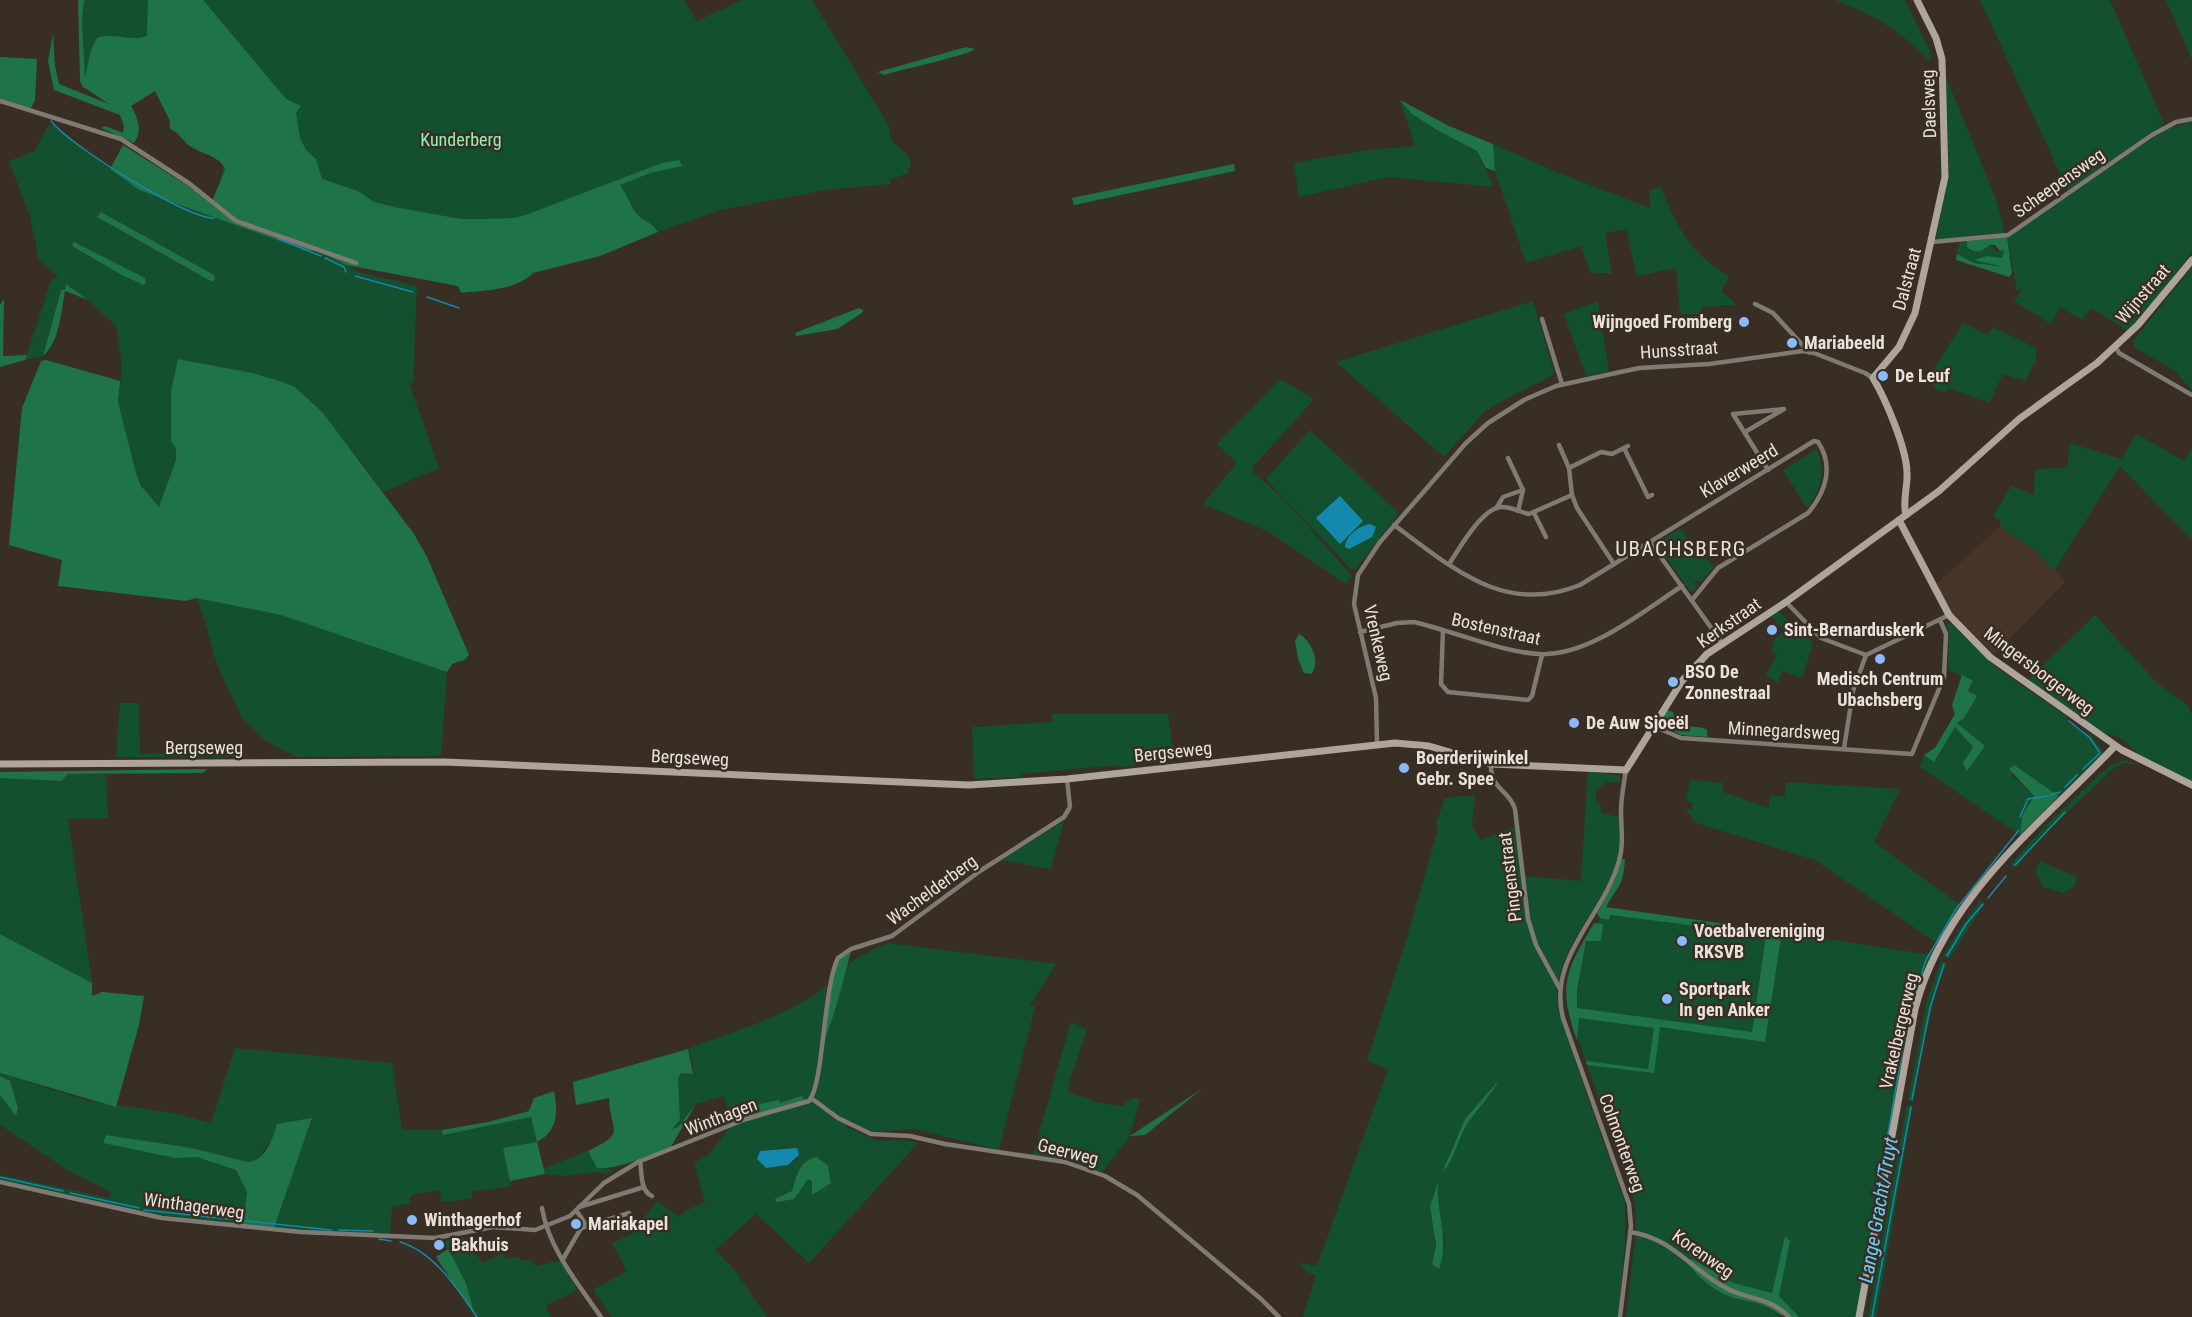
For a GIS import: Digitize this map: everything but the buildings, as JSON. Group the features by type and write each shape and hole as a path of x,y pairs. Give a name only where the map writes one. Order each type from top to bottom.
{"street":[{"name":"Daelsweg","path":"1917,0 1936,38 1943,62 1946,169 1939,213"},
{"path":"0,101 121,139 190,184 236,221 356,263"},
{"name":"Scheepensweg","path":"1932,242 2009,235 2157,132 2176,122 2192,118"},
{"name":"Dalstraat","path":"1873,378 1894,354 1907,331 1917,304 1939,213"},
{"name":"Wijnstraat","path":"2116,348 2192,260"},
{"path":"1755,304 1773,313 1809,352"},
{"path":"1542,319 1562,384"},
{"path":"2116,348 2119,353 2192,395"},
{"name":"Kerkstraat","path":"1575,1051 1562,1012 1560,989 1568,959 1606,892 1620,861 1621,802 1626,770 1691,670 1722,643 1786,602 1939,491 2019,419 2116,348"},
{"name":"Hunsstraat","path":"1394,525 1482,427 1524,400 1562,384 1634,368 1698,365 1809,352 1873,378"},
{"path":"1873,378 1897,434 1906,464 1904,505 1906,515"},
{"path":"1745,432 1784,409 1733,414 1768,470"},
{"name":"Klaverweerd","path":"1394,525 1486,587 1510,595 1527,596 1571,588 1814,441 1822,448 1827,469 1825,486 1816,504 1808,513 1718,568 1692,600"},
{"path":"1559,445 1569,468 1572,495 1577,508 1614,564"},
{"path":"1569,468 1601,452 1612,454 1626,447 1648,497 1652,495"},
{"path":"1508,458 1523,490 1518,511"},
{"path":"1449,564 1474,527 1497,507 1503,497 1523,490"},
{"path":"1497,507 1534,513 1572,495"},
{"path":"1534,513 1546,537"},
{"name":"Mingersborgerweg","path":"1899,520 1949,615 2000,665 2115,746 2150,766 2192,785"},
{"name":"Vrenkeweg","path":"1377,744 1376,698 1354,599 1358,574 1367,557 1394,525"},
{"path":"1650,542 1722,643"},
{"name":"Bostenstraat","path":"1360,632 1406,622 1542,655 1568,652 1587,645 1682,586"},
{"path":"1786,602 1821,638 1866,655"},
{"path":"1844,748 1853,691 1866,655 1949,615"},
{"name":"Minnegardsweg","path":"1653,726 1678,738 1844,748 1908,755 1915,751 1945,673 1946,634 1940,620"},
{"path":"1443,630 1441,684 1448,692 1528,700 1532,696 1542,655"},
{"name":"Bergseweg","path":"0,764 445,762 940,784 1005,784 1402,743 1429,746 1491,764 1626,770"},
{"name":"Vrakelbergerweg","path":"1859,1317 1915,1008 1930,964 1957,915 2017,843 2115,746"},
{"name":"Pingenstraat","path":"1491,764 1493,781 1511,799 1515,809 1530,929 1560,989"},
{"name":"Wachelderberg","path":"811,1098 815,1091 823,1026 838,958 851,949 892,936 991,864 1064,817 1070,807 1067,779"},
{"name":"Colmonterweg","path":"1575,1051 1628,1198 1630,1232 1620,1317"},
{"name":"Winthagen","path":"386,1235 439,1238 493,1227 535,1230 570,1216 604,1183 640,1161 746,1119 805,1103 811,1098"},
{"name":"Geerweg","path":"811,1098 838,1118 871,1134 904,1135 945,1144 1065,1162 1105,1176 1137,1195 1266,1303 1279,1317"},
{"path":"640,1161 646,1193 652,1196"},
{"name":"Winthagerweg","path":"0,1182 173,1219 309,1233 386,1235"},
{"name":"Winthagen","path":"577,1209 644,1187"},
{"path":"542,1208 546,1226 563,1259 600,1317"},
{"path":"577,1209 586,1225"},
{"path":"563,1259 577,1232 586,1225 629,1213"},
{"name":"Korenweg","path":"1630,1232 1661,1240 1726,1288 1768,1301 1789,1317"}],"shaded area":[{"path":"2000,527 2037,552 2065,582 1994,654 1949,610 1936,584"}],"green space":[{"path":"78,0 84,0 82,21 85,77 91,50 97,38 147,36 148,0 203,0 286,99 301,106 296,113 300,138 306,150 316,159 322,179 358,191 374,202 461,219 515,218 662,163 679,160 682,166 650,173 620,185 637,214 658,232 600,256 533,273 526,279 508,286 461,293 458,286 346,265 317,250 307,251 139,190 110,169 123,145 212,201 225,170 216,159 190,146 170,129 170,121 155,91 131,106 138,125 138,134 134,143 101,128 105,126 123,133 124,126 120,115 54,90 48,61 53,34 55,66 59,84 109,104 83,87 80,81"},
{"name":"Kunderberg","path":"84,0 684,0 697,21 742,0 812,0 889,126 893,141 910,158 910,168 908,168 908,173 890,180 891,184 826,190 720,210 658,232 655,227 339,260 358,272 417,286 413,383 409,383 439,468 383,492 351,449 253,373 179,359 171,391 171,441 176,449 176,460 159,508 141,486 118,402 122,366 116,326 88,300 66,284 65,290 61,290 43,356 25,360 52,278 59,278 39,260 30,217 9,161 35,151 49,124 139,190 307,251 317,250 219,188 224,164 184,139 156,90 85,80 82,21","holes":["99,213 214,275 215,279 211,282 97,217"]},
{"path":"1835,0 1905,0 1930,51 1931,62 1887,25"},
{"path":"1980,0 2110,0 2164,124 2068,191"},
{"path":"2166,0 2192,0 2192,60"},
{"path":"966,47 975,49 884,75 878,72"},
{"path":"0,57 37,59 35,100 29,112 0,103"},
{"path":"1946,77 1997,202 2005,234 1940,240 1936,237 1949,175"},
{"path":"1400,100 1412,114 1477,151 1494,187 1388,177 1299,197 1294,163 1369,150 1415,146"},
{"path":"1400,100 1449,126 1493,144 1495,171 1486,168 1477,151 1412,114"},
{"path":"2192,122 2192,252 2130,332 2091,308 2082,320 2060,307 2051,324 2014,301 2023,288 2017,291 2007,237 2164,130"},
{"path":"1493,144 1561,174 1650,208 1649,191 1660,186 1686,238 1704,258 1729,277 1721,291 1737,305 1701,307 1701,314 1680,314 1676,268 1637,276 1626,229 1605,233 1612,274 1591,273 1581,246 1526,263 1495,171"},
{"path":"1234,164 1235,171 1074,205 1072,198"},
{"path":"101,212 214,275 215,279 212,282 97,217"},
{"path":"2007,237 2012,273 2009,277 1956,260 1957,254 1974,263 2004,267 1974,260 1987,256 2002,258 2004,250 2000,251 1995,245 1989,245 1981,251 1973,251 1967,247 1967,241"},
{"path":"1959,241 1989,245 1997,252 2005,250 2002,258 1974,260 2005,265 1987,266 1961,258 1957,254"},
{"path":"74,242 145,278 146,283 144,285 122,275 72,246"},
{"path":"2192,267 2192,391 2175,371 2134,347 2133,341"},
{"path":"66,284 88,300 65,291 56,334 49,350 43,356 61,290 65,290"},
{"path":"4,299 3,356 27,355 25,360 0,367 0,305"},
{"path":"1533,301 1554,372 1552,376 1484,412 1444,457 1336,362"},
{"path":"1598,301 1609,371 1586,376 1564,314"},
{"path":"859,308 863,310 862,313 837,329 796,336 795,333"},
{"path":"1963,323 1987,335 1993,327 2036,348 2036,364 2033,364 2026,381 2003,374 1989,403 1948,388 1946,392 1933,388 1939,376 1932,372"},
{"path":"178,359 253,373 282,382 295,387 323,413 414,534 427,557 469,655 464,660 452,664 447,672 281,615 196,598 186,601 58,586 62,560 9,545 22,408 41,361 46,360 120,381 118,402 136,473 141,486 159,507 176,460 176,449 171,441 171,391"},
{"path":"1280,379 1314,399 1253,467 1253,472 1285,500 1352,576 1346,584 1267,531 1203,504 1237,463 1217,444"},
{"path":"1310,430 1399,513 1356,569 1351,569 1266,479"},
{"path":"2137,434 2184,461 2192,448 2192,540 2120,466 2054,571 2037,552 2000,527 2000,520 1993,517 2011,486 2034,495 2035,469 2067,468 2070,443 2121,459"},
{"path":"1817,449 1821,465 1821,480 1807,508 1783,470"},
{"path":"1680,529 1714,567 1701,582 1697,580 1694,584 1697,587 1694,591 1690,591 1656,543"},
{"path":"196,598 281,615 447,672 441,756 297,757 266,741 242,718 217,665"},
{"path":"1778,611 1813,643 1803,676 1783,671 1777,683 1766,675 1777,655 1771,649 1774,646 1772,642 1783,631 1772,616"},
{"path":"2095,615 2156,682 2189,707 2192,714 2192,781 2146,761 2120,738 2103,733 2028,680"},
{"path":"1949,622 1997,668 2066,716 2070,724 2091,735 2104,753 2059,796 2013,765 2012,775 2034,796 2022,816 2020,835 1920,767 1924,755 1934,762 1955,726 1973,747 1963,763 1985,747 1957,723 1973,681 1948,670 1949,632 1946,624"},
{"path":"1299,634 1308,642 1314,653 1315,665 1311,674 1304,673 1298,659 1295,641"},
{"path":"1962,675 1973,681 1968,691 1977,696 1964,718 1957,723 1985,746 1967,771 1963,763 1973,747 1955,727 1934,762 1924,755 1935,748 1955,714 1952,705"},
{"path":"120,703 139,703 140,754 242,753 242,757 116,757"},
{"path":"1667,710 1673,712 1677,725 1704,728 1707,730 1707,737 1681,735 1658,723"},
{"path":"1052,714 1168,714 1174,758 1119,768 1119,765 1022,774 1022,777 974,779 972,727 1053,722"},
{"path":"2125,760 2138,765 2124,763 2114,768 2050,829 2015,868 2011,864 2046,825 2104,770 2106,772 2108,766"},
{"path":"2014,765 2059,796 2020,835 2022,816 2034,796 2009,769"},
{"path":"207,769 203,773 68,774 61,781 0,778 0,772"},
{"path":"1588,770 1620,776 1620,782 1607,782 1595,791 1597,804 1600,804 1602,813 1619,817 1619,854 1606,887 1570,949 1558,983 1538,947 1530,923 1525,876 1581,881"},
{"path":"68,774 106,775 108,818 68,819 92,983 0,934 0,778 61,781"},
{"path":"1690,780 1723,783 1723,792 1769,808 1770,795 1785,796 1786,782 1900,789 1874,842 1961,906 1937,943 1815,860 1696,823 1685,809 1692,810 1693,803 1686,801"},
{"path":"1475,795 1472,825 1480,840 1517,826 1529,929 1556,986 1559,1010 1625,1202 1625,1244 1618,1317 1303,1317 1316,1275 1307,1272 1300,1263 1317,1266 1388,1069 1367,1061 1405,944 1437,833 1436,824 1445,798","holes":["1437,1205 1445,1241 1439,1269 1432,1264"]},
{"path":"1064,821 1051,869 1001,860"},
{"path":"1622,859 1625,859 1622,880 1606,907 1782,932 1765,1042 1660,1027 1654,1073 1587,1065 1586,1061 1648,1069 1654,1028 1579,1018 1577,1040 1567,1005 1566,991 1571,967 1594,923 1603,924 1601,941 1586,941 1577,990 1577,1008 1752,1032 1766,935 1610,915 1609,920 1600,918 1597,913 1615,880"},
{"path":"2041,862 2077,877 2075,886 2063,893 2044,887 2036,871"},
{"path":"1980,901 1984,905 1949,959 1943,956 1961,927"},
{"path":"1610,915 1766,935 1752,1032 1738,1038 1765,1042 1782,932 1931,955 1914,1004 1857,1317 1799,1317 1779,1296 1790,1241 1785,1237 1772,1293 1734,1283 1692,1259 1748,1300 1766,1306 1780,1317 1626,1317 1636,1230 1635,1203 1578,1039 1577,990 1586,941 1600,918 1609,920"},
{"path":"0,934 92,983 92,996 102,992 144,996 139,1025 116,1107 0,1073"},
{"path":"887,943 1056,964 1030,1005 1035,1007 999,1150 914,1129 872,1132 849,1121 846,1127 878,1141 902,1140 918,1143 809,1263 756,1214 715,1250 734,1269 767,1317 612,1317 593,1290 627,1271 612,1243 631,1235 657,1201 679,1217 685,1211 705,1202 694,1163 708,1155 732,1125 724,1096 696,1104 678,1127 671,1129 680,1120 678,1078 680,1073 691,1074 694,1068 688,1049 778,1015 795,1007 826,986 822,1042 845,967 855,959","holes":["796,1148 798,1158 779,1167 766,1168 760,1151"]},
{"path":"851,952 835,1010 822,1044 837,958"},
{"path":"1941,961 1947,964 1937,988 1924,1042 1876,1317 1868,1317 1907,1105 1912,1107 1913,1102 1908,1100 1927,1000"},
{"path":"1071,1022 1087,1029 1068,1092 1099,1103 1122,1106 1132,1098 1140,1099 1130,1136 1102,1172 1068,1160 1033,1155"},
{"path":"235,1048 392,1063 402,1130 442,1130 443,1135 531,1117 537,1142 504,1148 511,1187 472,1191 472,1199 442,1202 439,1191 413,1194 409,1198 411,1203 392,1207 390,1233 350,1234 274,1228 312,1119 280,1133 269,1143 260,1157 248,1162 192,1148 106,1135 103,1143 175,1158 196,1157 236,1170 247,1192 243,1225 152,1214 0,1180 0,1175 109,1198 111,1192 69,1171 0,1125 0,1095 16,1116 15,1096 9,1081 0,1076 0,1073 88,1101 173,1113 211,1123"},
{"path":"688,1049 693,1074 681,1073 678,1078 680,1120 672,1129 678,1127 696,1104 669,1150 624,1165 597,1168 588,1151 608,1140 614,1131 609,1098 576,1105 573,1082"},
{"path":"0,1076 10,1081 18,1108 16,1116 0,1095"},
{"path":"1499,1080 1466,1126 1450,1162 1442,1173 1465,1119"},
{"path":"1203,1088 1145,1135 1130,1136"},
{"path":"554,1091 556,1113 553,1127 544,1138 537,1142 531,1117 443,1135 442,1130 488,1122 529,1111 534,1098"},
{"path":"802,1096 804,1100 749,1121 747,1107 779,1100 780,1103"},
{"path":"1902,1105 1864,1317 1862,1317 1900,1109"},
{"path":"312,1118 274,1228 243,1225 247,1192 236,1170 197,1157 175,1158 103,1143 106,1135 192,1148 248,1162 264,1153 277,1124"},
{"path":"537,1142 545,1174 510,1181 503,1148"},
{"path":"588,1151 597,1168 614,1169 607,1174 595,1172 564,1176 545,1174 544,1168"},
{"path":"817,1157 828,1166 831,1183 812,1195 812,1181 808,1179 794,1199 776,1202 775,1199 792,1191 802,1165"},
{"path":"1438,1183 1443,1237 1439,1269 1432,1264 1436,1245 1430,1206"},
{"path":"1785,1236 1790,1241 1779,1296 1799,1317 1783,1316 1761,1304 1723,1293 1705,1282 1686,1261 1692,1259 1734,1283 1772,1293"},
{"path":"469,1237 472,1248 483,1263 503,1253 506,1259 519,1256 521,1260 530,1260 536,1266 564,1260 577,1290 545,1306 551,1317 475,1317 466,1283 443,1241"},
{"path":"448,1249 466,1283 475,1316 436,1257"}],"water":[{"path":"1340,496 1363,521 1340,544 1316,518"},
{"path":"1370,524 1376,527 1372,537 1349,549 1345,547 1354,532"},
{"path":"797,1148 799,1155 788,1165 766,1168 757,1159 760,1151"}],"waterway":[{"path":"51,121 80,146 128,179 179,207 214,218"},
{"path":"279,239 321,256"},
{"path":"325,258 344,267 346,272"},
{"path":"355,276 413,292"},
{"path":"427,297 459,308"},
{"name":"Lange Gracht/Truyt","path":"2069,721 2090,738 2100,753 2083,769"},
{"name":"Lange Gracht/Truyt","path":"2065,787 2077,775"},
{"name":"Lange Gracht/Truyt","path":"2050,795 2060,792"},
{"name":"Lange Gracht/Truyt","path":"2020,817 2028,799 2048,796"},
{"path":"2015,865 2065,812"},
{"path":"1878,1191 1909,1013 1926,960 1956,909 2019,830"},
{"name":"Lange Gracht/Truyt","path":"1988,898 2006,876"},
{"name":"Lange Gracht/Truyt","path":"1947,956 1966,924 1983,904"},
{"name":"Lange Gracht/Truyt","path":"1912,1099 1930,1008 1944,964"},
{"name":"Lange Gracht/Truyt","path":"1872,1317 1911,1107"},
{"path":"0,1177 63,1191"},
{"path":"70,1193 139,1208"},
{"path":"144,1210 331,1230"},
{"path":"339,1230 373,1231"},
{"path":"379,1239 391,1241"},
{"path":"400,1242 424,1254 434,1263 477,1317"}],"place":[{"name":"Wijngoed Fromberg","path":"1744,322"},
{"name":"Mariabeeld","path":"1792,343"},
{"name":"De Leuf","path":"1883,376"},
{"name":"Sint-Bernarduskerk","path":"1772,630"},
{"name":"Medisch Centrum Ubachsberg","path":"1880,659"},
{"name":"BSO De Zonnestraal","path":"1673,682"},
{"name":"De Auw Sjoeël","path":"1574,723"},
{"name":"Boerderijwinkel Gebr. Spee","path":"1404,768"},
{"name":"Voetbalvereniging RKSVB","path":"1682,941"},
{"name":"Sportpark In gen Anker","path":"1667,999"},
{"name":"Winthagerhof","path":"412,1220"},
{"name":"Mariakapel","path":"576,1224"},
{"name":"Bakhuis","path":"439,1245"}],"district":[{"name":"UBACHSBERG","path":"1681,549"}]}
